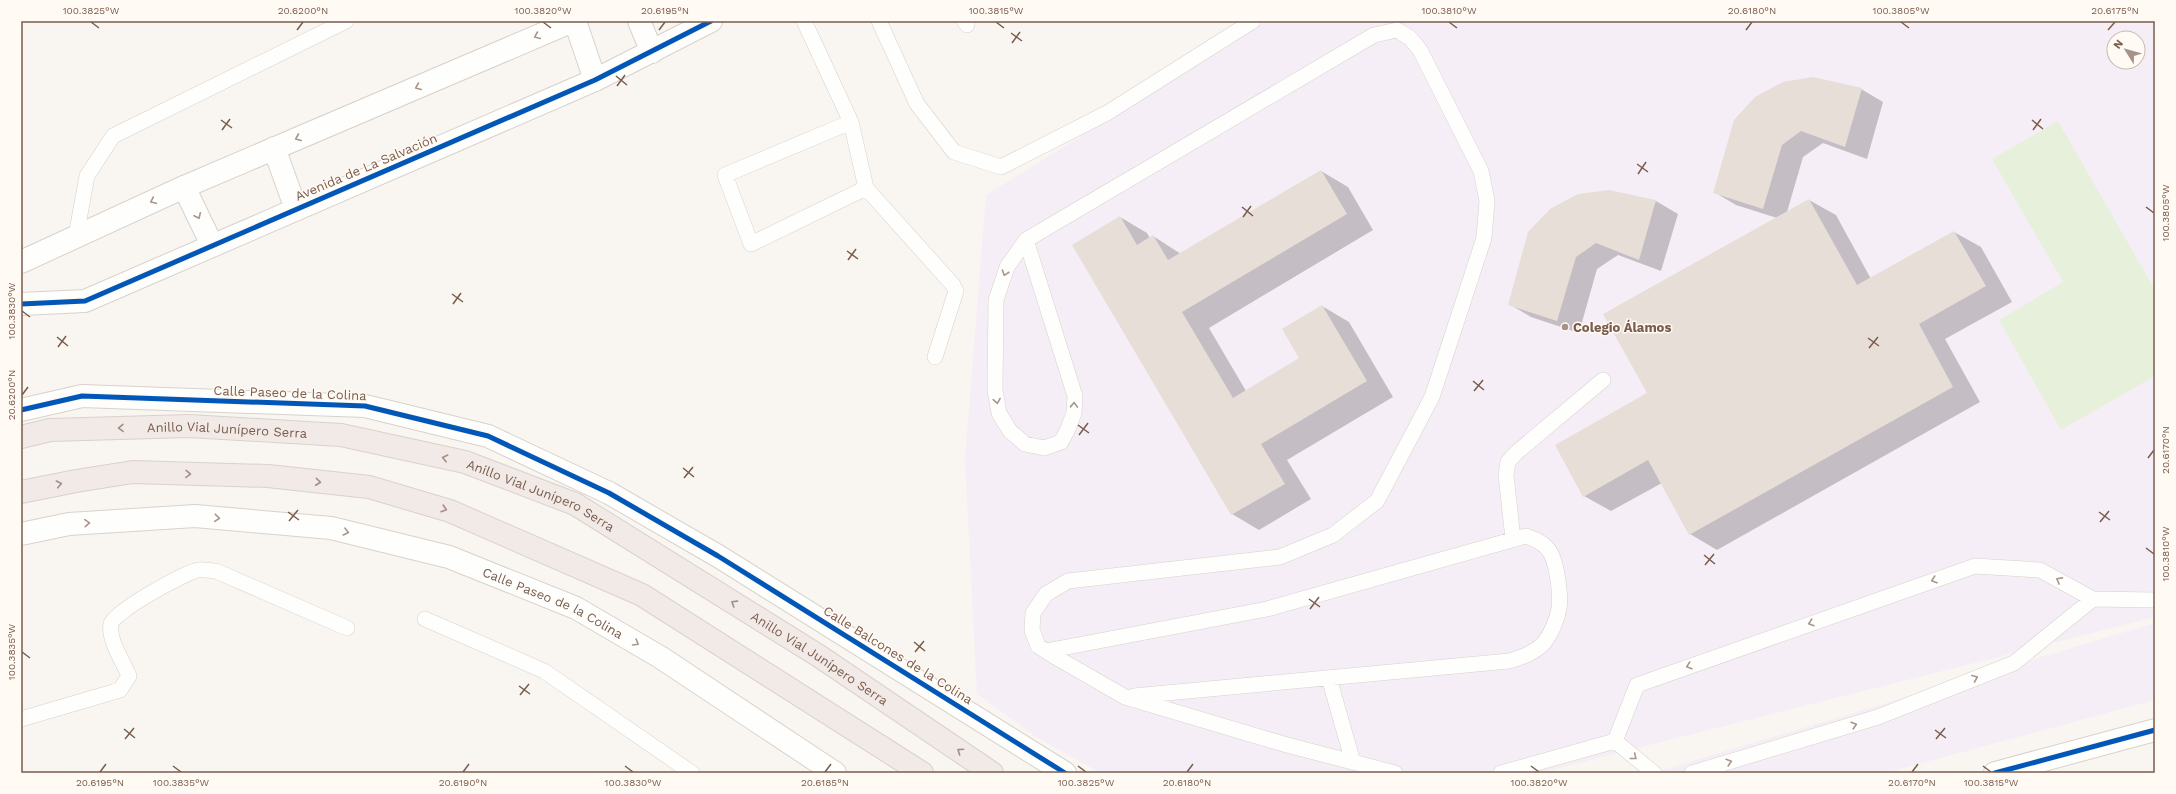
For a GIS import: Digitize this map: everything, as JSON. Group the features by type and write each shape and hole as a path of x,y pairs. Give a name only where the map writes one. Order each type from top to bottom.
{"highway":[{"name":"Anillo Vial Junípero Serra","path":"21,436 50,430 189,426 334,434 465,462 575,504 819,656 992,773"},
{"path":"21,492 133,472 268,476 369,487 450,511 642,595 922,773"}],"street":[{"path":"21,262 184,187 574,21 595,80"},
{"path":"639,21 652,52"},
{"name":"Avenida de La Salvación","path":"21,304 85,300 595,80 711,21"},
{"path":"274,148 296,209"},
{"path":"184,187 212,245"},
{"name":"Calle Paseo de la Colina","path":"21,410 82,396 365,406 488,436 609,494 718,556"},
{"name":"Calle Paseo de la Colina","path":"21,534 69,524 195,516 331,528 449,557 576,608 660,657 835,773"},
{"name":"Calle Balcones de la Colina","path":"718,556 1066,773"},
{"path":"1995,773 2155,730"}],"lane":[{"path":"76,236 86,176 113,136 346,21"},
{"path":"804,21 851,122 866,188 956,290 935,357"},
{"path":"879,21 917,104 954,152 1001,168 1107,113 1253,21"},
{"path":"1026,240 1075,396 1074,413 1061,442 1044,448 1025,444 1010,431 999,413 995,390 996,300 1007,267 1026,240 1374,35 1397,30 1410,38 1420,50 1481,171 1487,201 1484,238 1432,397 1377,501 1333,535 1280,557 1068,581 1046,594 1033,613 1032,630 1038,646 1125,697 1287,745 1395,773"},
{"path":"851,122 726,175 751,244 866,188"},
{"path":"1513,539 1506,475 1508,462 1517,452 1603,380"},
{"path":"1046,651 1267,609 1526,536 1538,540 1548,548 1555,561 1559,608 1553,628 1544,642 1530,654 1509,661 1125,697"},
{"path":"1615,741 1637,684 1975,566 2040,570 2093,599 2155,600"},
{"path":"21,719 120,690 129,676 110,632 111,622 127,608 183,576 199,570 216,571 347,628"},
{"path":"1692,773 1878,718 2014,663 2093,599"},
{"path":"425,619 544,671 692,773"},
{"path":"1329,678 1353,762"},
{"path":"1501,773 1615,741"},
{"path":"1615,741 1654,773"}],"shaded area":[{"name":"Colegio Álamos","path":"1267,21 2155,21 2155,617 1539,773 1101,773 1039,739 977,694 965,459 986,195"},
{"path":"2155,623 2155,700 1885,773 1652,773"}],"green space":[{"path":"2058,121 2155,290 2155,376 2061,430 1999,320 2063,282 1992,159"}],"building":[{"path":"1813,77 1862,88 1845,147 1801,131 1782,145 1763,209 1713,193 1734,120 1755,97 1783,82"},
{"path":"1321,170 1347,214 1182,312 1233,398 1299,358 1282,329 1322,305 1367,381 1261,444 1285,484 1231,515 1072,245 1120,216 1137,245 1153,235 1168,260"},
{"path":"1609,190 1656,200 1639,260 1596,243 1576,257 1557,321 1508,305 1528,232 1550,209 1578,194"},
{"path":"1809,199 1857,285 1954,231 1986,286 1919,324 1953,387 1689,535 1648,460 1583,497 1555,445 1647,393 1603,314"}],"cycle path":[{"path":"21,304 85,301 595,80 711,21"},
{"path":"21,410 82,396 365,406 488,436 609,493 718,556 1065,773"},
{"path":"1995,773 2155,730"}],"place":[{"name":"Colegio Álamos","path":"1565,327"}]}
